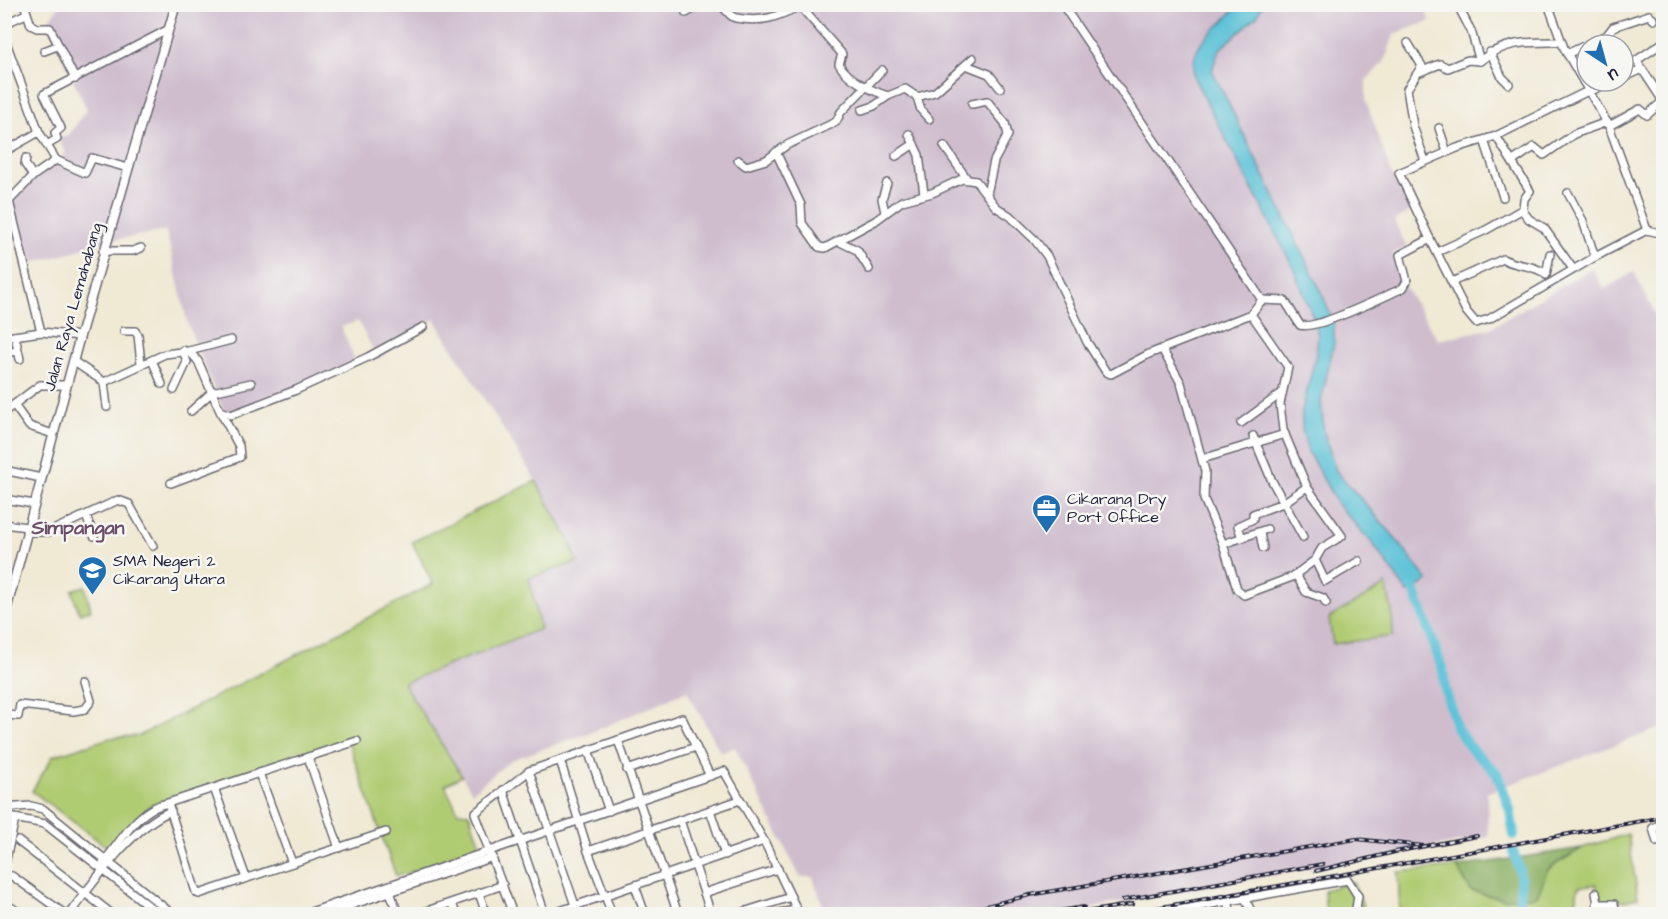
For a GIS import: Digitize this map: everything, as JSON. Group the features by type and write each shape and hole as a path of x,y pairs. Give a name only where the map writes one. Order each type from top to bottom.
{"main road":[{"name":"Jalan Raya Lemahabang","path":"4,618 8,587 27,529 104,251 176,4"}],"street":[{"path":"24,4 26,14 35,28 49,27 75,79"},
{"path":"1062,4 1262,300"},
{"path":"1457,4 1471,31 1480,61"},
{"path":"1548,4 1561,42 1575,68"},
{"path":"686,13 702,5 719,6 734,18 763,21 779,17 800,5 842,54 839,64 842,69 883,97"},
{"path":"4,24 26,14"},
{"path":"1567,54 1606,35 1613,27 1649,15 1654,20"},
{"path":"47,145 57,139 55,133 61,128 44,94 169,29"},
{"path":"4,37 39,132 56,160 85,173 92,158 128,168"},
{"path":"1425,161 1413,126 1407,89 1420,72 1440,64 1448,68 1468,60 1480,61 1490,52 1512,43 1561,42"},
{"path":"1513,161 1534,147 1544,155 1578,132 1608,124 1640,109 1647,115 1663,101 1637,60 1664,42"},
{"path":"1408,43 1420,60 1420,72"},
{"path":"44,51 57,46"},
{"path":"1490,52 1502,77 1509,84"},
{"path":"917,97 935,92 973,58"},
{"path":"966,65 989,74 1000,88"},
{"path":"1635,72 1641,69"},
{"path":"738,160 746,166 766,160 776,152 836,122 841,112 882,70"},
{"path":"862,110 883,97 905,89 917,97 921,110 929,119"},
{"path":"1587,93 1496,136 1447,152 1399,175 1466,311 1476,323 1489,319 1573,269 1647,230 1664,234"},
{"path":"1590,93 1608,124 1647,230"},
{"path":"972,104 987,101 1004,120 1008,131 1008,141 994,161 987,194"},
{"path":"1439,128 1447,152"},
{"path":"4,152 39,132"},
{"path":"909,134 919,155 924,194"},
{"path":"1496,136 1530,191 1524,199 1522,210 1529,219 1544,228 1573,269"},
{"path":"1484,140 1503,197"},
{"path":"896,156 914,144"},
{"path":"944,146 967,179"},
{"path":"776,152 801,205 802,223 812,241 819,248 825,248 870,224 902,201 967,179 976,181 998,210 1010,216 1034,239 1047,256 1087,342 1106,372 1114,373 1162,349 1251,314 1262,300"},
{"path":"26,158 25,164 33,176"},
{"path":"41,332 9,201 33,176 56,160"},
{"path":"885,212 882,199 887,183"},
{"path":"1568,193 1583,221 1595,257"},
{"path":"1437,252 1486,230 1522,210"},
{"path":"1262,300 1286,301 1300,325 1309,326 1336,317 1405,286 1407,281 1400,255 1430,239"},
{"path":"838,241 857,250 869,268"},
{"path":"104,251 133,251 141,248"},
{"path":"1546,274 1550,254"},
{"path":"1452,282 1504,259 1517,265 1534,266 1546,274 1551,282"},
{"path":"1162,349 1181,384 1206,479 1204,499 1223,544 1234,582 1241,595 1296,574 1315,560 1320,550 1342,536 1307,487 1285,434 1280,410 1288,368 1251,314"},
{"path":"220,411 231,415 296,390 368,357 423,327"},
{"path":"124,331 135,331 138,335 141,364"},
{"path":"7,337 41,332 80,336"},
{"path":"4,353 19,355 15,336"},
{"path":"105,382 152,360 231,340"},
{"path":"171,483 240,457 239,446 198,362 186,350"},
{"path":"174,390 187,362 186,350"},
{"path":"152,360 162,384"},
{"path":"73,361 105,382"},
{"path":"105,382 107,407"},
{"path":"191,411 212,392 251,383"},
{"path":"4,412 40,385 66,385"},
{"path":"1241,423 1282,393"},
{"path":"14,405 29,426 53,434"},
{"path":"1202,459 1256,445 1285,434"},
{"path":"1254,436 1256,445 1284,503 1303,537"},
{"path":"4,470 41,477"},
{"path":"1242,538 1239,525 1253,519 1253,514 1284,503 1307,487"},
{"path":"4,499 34,504"},
{"path":"4,524 43,533 118,500 129,504 153,546"},
{"path":"86,516 94,536"},
{"path":"1223,544 1267,529"},
{"path":"1260,533 1263,548"},
{"path":"1315,560 1325,581 1359,561"},
{"path":"1296,574 1306,592 1320,597 1326,603"},
{"path":"4,718 7,715 18,716 20,705 73,711 85,709 91,702 85,681"},
{"path":"513,915 492,854 475,816 476,810 529,771 682,718 710,776"},
{"path":"618,740 678,915"},
{"path":"12,876 67,915 86,893 143,814 159,804 357,741"},
{"path":"627,770 696,747"},
{"path":"588,750 609,811"},
{"path":"308,757 339,848"},
{"path":"560,760 588,851 612,915"},
{"path":"529,771 579,915"},
{"path":"305,915 324,913 492,854 520,841 724,771 764,841 798,912 773,915"},
{"path":"259,773 292,863"},
{"path":"214,788 246,878"},
{"path":"503,790 545,915"},
{"path":"588,851 740,800"},
{"path":"168,803 197,894 387,832"},
{"path":"4,808 40,807 172,915"},
{"path":"710,810 725,855"},
{"path":"108,862 148,823 171,812"},
{"path":"4,816 42,822 159,915"},
{"path":"4,868 15,819"},
{"path":"680,820 711,915"},
{"path":"1657,842 1653,828 1664,823"},
{"path":"18,840 112,915"},
{"path":"551,915 764,841"},
{"path":"704,893 778,869"},
{"path":"1155,915 1177,913 1348,880 1358,896 1355,915"},
{"path":"418,915 502,885"},
{"path":"635,886 645,915"},
{"path":"389,889 398,915"},
{"path":"479,893 486,915"},
{"path":"1596,893 1600,915"},
{"path":"737,915 791,897"},
{"path":"1246,900 1252,915"},
{"path":"452,903 456,915"},
{"path":"1229,903 1230,915"},
{"path":"1597,904 1614,904 1616,915"},
{"path":"8,905 21,915"}],"shaded area":[{"path":"175,4 180,9 181,4 1424,5 1430,21 1394,34 1385,61 1366,80 1366,100 1391,173 1411,211 1394,220 1407,248 1393,253 1405,287 1438,340 1489,329 1592,268 1604,289 1634,272 1663,330 1663,727 1487,793 1488,837 1056,914 826,914 813,877 800,877 735,747 721,753 687,691 592,732 511,760 472,792 403,683 540,629 529,578 578,562 568,538 536,481 434,319 378,359 358,321 341,327 356,362 225,415 188,325 166,231 91,244 71,253 23,265 11,202 32,176 56,162 66,153 58,137 67,137 87,109 46,23 60,5"}],"green space":[{"path":"536,481 568,538 578,562 529,578 540,629 403,683 462,776 445,785 458,812 469,813 483,854 396,876 348,742 151,805 107,847 32,791 53,756 110,738 139,736 433,584 412,542"},
{"path":"1386,585 1392,610 1393,636 1333,644 1329,618"},
{"path":"85,586 91,610 79,613 72,590"},
{"path":"1628,834 1638,898 1597,907 1596,884 1578,887 1575,914 1400,914 1398,872 1457,867 1471,891 1537,896 1548,869 1582,848"},
{"path":"1582,848 1548,869 1537,896 1503,899 1471,891 1457,867"},
{"path":"1353,882 1362,903 1363,914 1326,914 1324,890"}],"water":[{"path":"1237,5 1262,5 1257,16 1219,50 1212,70 1322,293 1334,325 1334,343 1321,401 1324,433 1336,471 1392,534 1428,581 1408,593 1373,544 1338,505 1308,452 1302,430 1302,411 1316,354 1318,335 1312,314 1293,267 1194,78 1196,53 1201,44"}],"waterway":[{"path":"1409,576 1443,670 1445,689 1457,729 1471,749 1497,773 1510,810 1514,835"},
{"path":"1513,851 1521,882 1516,914"}],"railway":[{"path":"1122,914 1664,817"},
{"path":"1316,871 1477,836"},
{"path":"954,914 1030,895 1356,839 1424,846"},
{"path":"1123,900 1323,864"},
{"path":"1074,914 1133,904"},
{"path":"1040,914 1084,907"}],"place":[{"name":"Cikarang Dry Port Office","path":"1046,534"},
{"name":"SMA Negeri 2 Cikarang Utara","path":"92,596"}],"district":[{"name":"Simpangan","path":"78,528"}]}
